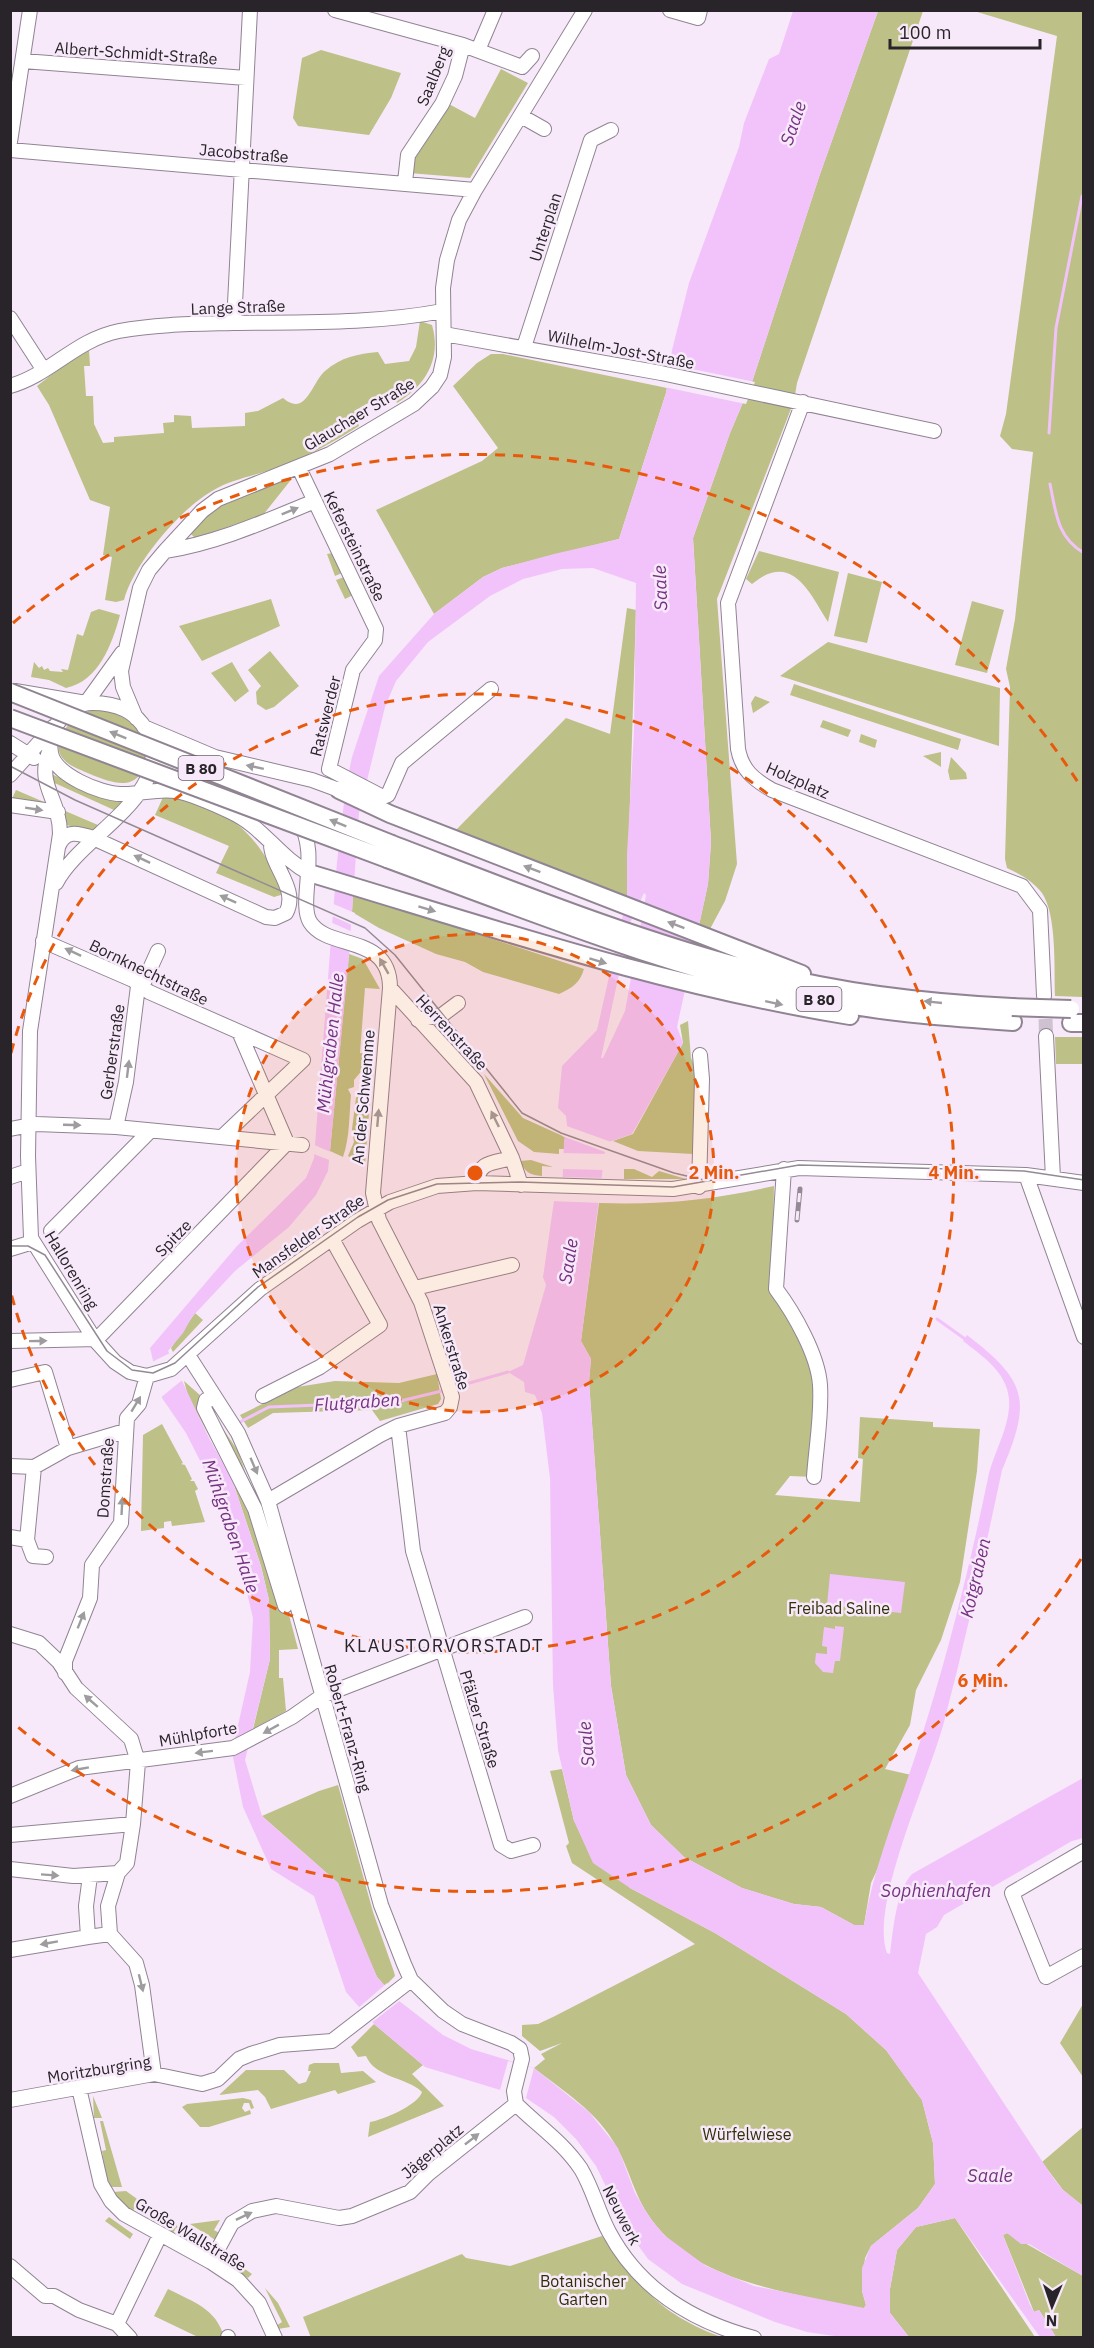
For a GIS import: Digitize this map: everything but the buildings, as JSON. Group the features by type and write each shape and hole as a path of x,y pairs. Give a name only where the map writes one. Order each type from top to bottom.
{"main road":[{"name":"B 80","path":"10,691 390,852"},
{"name":"B 80","path":"10,718 577,920 723,969 837,1003 948,1018 1012,1015 1077,1016"},
{"path":"341,783 373,800 586,890 839,989"},
{"path":"309,873 567,952 717,992 867,1019 919,1015"},
{"name":"B 80","path":"723,969 884,997 1012,1015"}],"street":[{"path":"10,142 30,10"},
{"path":"234,324 250,10"},
{"path":"335,10 350,12 463,45 522,67 532,56"},
{"path":"397,25 400,10"},
{"name":"Saalberg","path":"478,50 495,10"},
{"name":"Glauchaer Straße","path":"126,645 144,578 202,511 218,499 330,454 421,399 440,375 443,364 444,275 451,242 475,190 585,10"},
{"path":"670,10 698,18 700,10"},
{"name":"Saalberg","path":"405,182 408,155 442,104 454,76 463,45"},
{"name":"Albert-Schmidt-Straße","path":"23,61 246,78"},
{"path":"520,116 544,129"},
{"name":"Unterplan","path":"524,347 591,140 611,130"},
{"name":"Jacobstraße","path":"10,150 405,182 475,190"},
{"name":"Lange Straße","path":"10,386 25,382 93,338 118,331 190,324 365,321 443,311"},
{"path":"10,318 43,369"},
{"name":"Wilhelm-Jost-Straße","path":"444,334 661,373 796,401"},
{"path":"796,401 934,431"},
{"name":"Holzplatz","path":"796,401 728,603 738,749 742,765 757,782 772,790 1022,886 1040,910 1044,996"},
{"name":"Kefersteinstraße","path":"299,468 376,629 375,640"},
{"path":"165,551 187,548 242,530 315,501"},
{"name":"Ratswerder","path":"341,783 329,769 333,748 353,670 375,640"},
{"path":"10,775 66,714 86,703 126,645"},
{"path":"126,645 121,671 122,683 154,758 149,779 142,792"},
{"path":"373,800 388,795 402,763 491,689"},
{"path":"10,691 43,693 86,703 112,705 140,722 214,757 322,782 341,783"},
{"path":"44,764 57,723"},
{"path":"10,743 44,764 112,794 158,789 176,792 219,807 254,824 284,857 309,873"},
{"path":"50,749 54,763 65,774"},
{"path":"154,758 300,822 306,835 309,873"},
{"name":"Hallorenring","path":"44,764 45,780 58,812 58,847 30,1031 28,1171 33,1242 56,1274 95,1340 121,1367 150,1376"},
{"name":"Hallorenring","path":"52,891 66,867 142,792"},
{"path":"10,805 58,812"},
{"path":"58,847 62,837 71,833 93,838 266,917 283,915 288,910 289,904 285,881 271,855 272,842"},
{"name":"Herrenstraße","path":"309,873 308,917 314,926 367,950 384,963 390,988 476,1082 512,1158 521,1185"},
{"name":"Bornknechtstraße","path":"43,941 133,980 138,986 240,1034 303,1060 266,1095"},
{"name":"Gerberstraße","path":"116,1127 126,1082 138,986 144,982 158,951"},
{"name":"An der Schwemme","path":"376,1209 373,1176 390,988"},
{"path":"417,1020 442,1015 458,1003"},
{"path":"439,1042 442,1015"},
{"path":"240,1034 287,1143"},
{"path":"1046,1036 1053,1178"},
{"path":"699,1187 702,1079 700,1055"},
{"path":"224,1135 266,1095"},
{"path":"10,1129 28,1125 116,1127 224,1135 302,1145"},
{"path":"51,1231 150,1131"},
{"name":"Spitze","path":"95,1340 105,1333 287,1143"},
{"path":"477,1184 479,1170 484,1164 512,1158"},
{"path":"783,1169 776,1289 791,1309 818,1369 820,1387 814,1477"},
{"name":"Mansfelder Straße","path":"150,1376 167,1371 184,1359 260,1289 376,1209 406,1195 437,1186 477,1184 662,1190 699,1187 783,1169 1026,1175 1083,1183"},
{"path":"10,1177 28,1171"},
{"path":"1026,1175 1082,1333"},
{"name":"Ankerstraße","path":"268,1501 398,1426 445,1413 450,1407 452,1397 415,1288 376,1209"},
{"path":"263,1396 320,1367 380,1325 332,1239"},
{"path":"10,1249 33,1242"},
{"path":"415,1288 512,1265"},
{"path":"10,1341 95,1340"},
{"name":"Robert-Franz-Ring","path":"184,1359 238,1433 268,1501 381,1905 406,1983 462,2024 516,2045 522,2054 522,2064 515,2101"},
{"path":"10,1380 45,1372 68,1448"},
{"path":"10,1466 34,1467 68,1448 125,1431 127,1418 139,1404 150,1376"},
{"path":"206,1400 204,1408 255,1509 285,1606"},
{"name":"Pfälzer Straße","path":"398,1426 412,1551 501,1845 511,1851 533,1845"},
{"name":"Domstraße","path":"66,1675 65,1661 90,1598 92,1565 96,1556 121,1523 125,1431"},
{"path":"27,1540 34,1467"},
{"path":"10,1537 27,1540 40,1557"},
{"name":"Mühlpforte","path":"10,1796 79,1768 233,1748 306,1709 322,1696 525,1617"},
{"path":"10,1634 39,1643 59,1662 66,1675 131,1739 138,1762 133,1824 127,1863 118,1873 108,1906 111,1934 136,1963 147,2014 154,2074"},
{"path":"10,1835 133,1824"},
{"path":"1083,1851 1012,1893 1046,1977 1083,1956"},
{"path":"10,1869 36,1874 90,1876 118,1873"},
{"path":"88,1937 86,1906 90,1876"},
{"path":"10,1950 111,1934"},
{"name":"Moritzburgring","path":"10,2100 154,2074 202,2084 219,2079 239,2059 251,2054 280,2045 332,2041 358,2023 406,1983"},
{"name":"Große Wallstraße","path":"79,2088 101,2184 111,2201 124,2214 212,2262 250,2290 259,2303 274,2337"},
{"name":"Jägerplatz","path":"212,2262 232,2223 252,2211 276,2206 339,2218 352,2216 410,2192 428,2174 515,2101"},
{"name":"Neuwerk","path":"515,2101 576,2162 586,2179 608,2231 640,2276 665,2298 692,2315 729,2331 754,2337"},
{"path":"117,2324 160,2235"},
{"path":"10,2266 45,2296 54,2296 79,2310 117,2324 130,2337"}],"green space":[{"path":"878,11 923,11 797,383 794,401 717,599 737,864 725,901 710,929 699,925 708,884 711,842 693,538 730,433 753,379 819,177"},
{"path":"974,11 1083,11 1083,997 1055,996 1054,943 1047,903 1035,885 1007,868 1005,859 1010,687 1006,669 1015,619 1033,452 1012,449 1000,436 1006,414 1057,36"},
{"path":"321,50 401,73 391,98 369,135 298,126 293,118 302,58"},
{"path":"501,69 528,83 470,178 409,173 411,155 434,128 447,103 475,118"},
{"path":"420,321 432,325 435,349 429,370 423,380 407,396 397,403 390,391 354,411 359,426 338,439 284,465 226,484 199,499 172,524 147,555 129,586 124,600 116,602 105,600 112,557 103,555 110,507 90,500 49,405 37,386 83,350 89,350 90,366 84,366 86,396 93,396 94,424 103,443 114,442 114,437 164,433 163,423 174,422 174,415 191,416 192,428 245,426 245,413 258,411 283,398 297,404 303,401 320,376 331,366 344,359 378,352 385,364 409,361 416,347"},
{"path":"491,354 503,354 667,388 666,393 619,539 502,568 483,577 434,614 376,510 482,461 498,448 453,386 477,363"},
{"path":"294,476 263,515 195,538 190,533 224,504 251,491"},
{"path":"759,551 839,572 828,622 806,588 798,579 789,574 778,572 766,575 752,584 746,579"},
{"path":"333,553 342,573 335,576 327,554"},
{"path":"370,573 378,598 372,599 361,577"},
{"path":"848,573 882,582 867,643 834,636"},
{"path":"344,577 353,595 345,599 336,580"},
{"path":"271,599 280,626 202,661 179,626"},
{"path":"972,601 1004,610 987,673 955,665"},
{"path":"627,608 636,610 627,897 454,832 566,718 610,734"},
{"path":"99,609 120,615 108,649 87,678 66,688 49,680 31,677 34,662 39,668 42,666 44,670 48,668 50,671 63,672 61,669 68,670 77,634 83,636 91,612"},
{"path":"828,642 1000,688 999,746 780,676"},
{"path":"270,651 299,686 274,707 266,710 257,704 256,692 261,686 248,670"},
{"path":"232,662 249,691 235,702 211,673"},
{"path":"794,684 961,739 958,750 790,695"},
{"path":"755,696 770,702 753,713 751,703"},
{"path":"96,709 117,714 134,725 140,732 146,751 145,762 142,772 130,782 115,782 98,777 69,764 60,754 59,746 63,731 82,714"},
{"path":"823,720 851,730 848,737 820,727"},
{"path":"861,734 877,740 875,748 859,742"},
{"path":"941,752 941,767 923,756"},
{"path":"951,757 966,773 967,779 950,780 948,771"},
{"path":"49,773 106,798 123,801 114,810 48,780"},
{"path":"16,790 44,802 47,807 11,801"},
{"path":"164,795 187,799 207,806 239,826 265,855 284,894 274,897 216,873 229,846 155,815"},
{"path":"63,810 98,825 88,834 65,824"},
{"path":"353,893 584,969 575,984 559,994 483,972 465,962 436,954 379,928 352,912"},
{"path":"349,954 363,959 380,989 365,988 360,1053 375,1055 354,1080 354,1087 348,1089 351,1095 349,1126 343,1157 330,1151"},
{"path":"688,1021 691,1058 696,1070 693,1154 638,1151 613,1141 633,1134 683,1043 680,1025"},
{"path":"1055,1037 1083,1037 1083,1064 1056,1064"},
{"path":"372,1074 365,1165 348,1156 354,1142 352,1129 356,1098"},
{"path":"484,1074 523,1118 565,1137 564,1149 559,1149 559,1154 534,1152 518,1141"},
{"path":"531,1160 553,1167 542,1166 542,1176 534,1175 526,1170 520,1161"},
{"path":"624,1169 634,1169 652,1177 659,1171 686,1179 624,1179"},
{"name":"Freibad Saline","path":"774,1186 772,1292 818,1369 814,1477 790,1476 775,1495 860,1502 863,1459 858,1458 860,1417 933,1422 933,1427 980,1429 977,1471 960,1582 941,1640 916,1690 910,1725 885,1769 920,1777 871,1883 864,1925 854,1925 821,1907 794,1904 742,1888 684,1857 651,1825 626,1775 611,1686 589,1382 591,1359 581,1341 599,1203 687,1200"},
{"path":"195,1313 203,1320 173,1352 171,1348"},
{"path":"437,1374 441,1399 438,1404 380,1421 372,1410 273,1413 248,1428 240,1415 297,1387 335,1381 399,1383"},
{"path":"184,1381 201,1396 238,1451 271,1547 298,1649 279,1650 279,1678 283,1678 286,1711 253,1729 270,1659 269,1600 261,1566 232,1479 188,1396"},
{"path":"162,1424 183,1463 181,1464 185,1465 192,1479 190,1481 194,1481 198,1489 195,1491 205,1522 172,1526 171,1521 164,1522 164,1528 141,1531 143,1435"},
{"name":"Würfelwiese","path":"562,1769 574,1821 630,1888 715,1933 846,2014 886,2050 922,2100 933,2143 935,2184 918,2208 871,2246 865,2258 862,2291 866,2305 864,2308 835,2304 742,2280 701,2263 683,2251 666,2236 645,2210 621,2155 600,2123 590,2112 534,2068 545,2059 541,2054 562,2043 540,2051 522,2036 522,2025 538,2024 553,2017 695,1944 572,1863 566,1846 569,1843 550,1771"},
{"path":"338,1785 373,1912 395,1976 385,1986 377,1977 338,1883 262,1816"},
{"path":"1083,2004 1083,2077 1060,2043"},
{"path":"374,2024 423,2065 412,2074 444,2106 368,2137 370,2122 407,2107 422,2092 376,2069 366,2056 358,2057 351,2047"},
{"path":"339,2063 341,2073 363,2071 376,2082 338,2094 335,2090 271,2109 265,2097 258,2090 219,2095 246,2070 284,2070 299,2084 306,2082 311,2071 308,2071 309,2065"},
{"path":"93,2096 102,2118 94,2118"},
{"path":"243,2098 251,2100 254,2108 251,2109 249,2103 244,2103 242,2108 245,2112 250,2110 251,2114 209,2127 200,2127 182,2107 187,2104"},
{"path":"100,2121 103,2121 122,2187 111,2187 106,2177 102,2151 106,2150"},
{"path":"1083,2127 1083,2206 1063,2190 1042,2162"},
{"path":"126,2191 165,2219 160,2228 158,2227 161,2220 136,2206 132,2212 119,2201 113,2192"},
{"path":"109,2217 133,2234 130,2239 105,2221"},
{"path":"955,2218 1035,2337 909,2337 890,2313 890,2289 897,2250 916,2227"},
{"path":"220,2220 214,2230 221,2234 217,2241 190,2224"},
{"path":"171,2222 215,2248 209,2254 202,2251 205,2245 176,2228 172,2235 166,2231"},
{"path":"1007,2233 1083,2276 1083,2337 1056,2337 1039,2310 1034,2312 1003,2235"},
{"name":"Botanischer Garten","path":"602,2236 652,2297 682,2319 721,2337 311,2338 303,2317 462,2254 466,2258 510,2266"},
{"path":"221,2252 252,2274 248,2278 220,2260"},
{"path":"265,2288 278,2303 290,2327 278,2329 276,2326 282,2322"},
{"path":"168,2289 195,2302 209,2312 224,2337 198,2337 154,2316"}],"water":[{"name":"Saale","path":"793,11 878,11 819,177 753,379 730,433 693,538 711,842 708,884 677,1027 683,1043 632,1134 606,1143 581,1341 591,1359 589,1382 611,1686 626,1775 651,1825 684,1857 742,1888 794,1904 821,1907 854,1925 864,1925 880,1859 938,1684 965,1581 990,1469 1005,1429 1009,1409 1004,1381 992,1366 963,1341 967,1335 1002,1366 1012,1379 1018,1394 1020,1409 1018,1426 1002,1470 944,1722 893,1873 886,1904 884,1932 887,1953 890,1954 902,1890 912,1874 1083,1778 1083,1838 1072,1841 944,1915 937,1927 926,1934 918,1973 1054,2179 1063,2190 1083,2206 1083,2276 1029,2244 1021,2244 1007,2233 1003,2235 1030,2305 1034,2312 1039,2310 1056,2337 1040,2337 955,2218 916,2227 897,2250 890,2289 890,2313 909,2337 841,2337 807,2332 775,2322 682,2284 648,2259 627,2230 596,2166 576,2139 554,2117 526,2098 425,2067 374,2024 346,1992 314,1896 271,1869 243,1807 232,1752 250,1672 253,1618 234,1539 221,1502 186,1433 162,1398 150,1348 237,1246 306,1178 314,1158 337,862 346,786 352,757 379,676 434,614 483,577 502,568 619,539 666,393 672,350 689,283 739,147 744,123 769,59 779,54","holes":["593,568 636,583 634,731 627,854 627,897 597,1030 562,1066 558,1108 566,1116 567,1125 564,1141 562,1194 554,1201 543,1277 546,1285 523,1365 508,1372 524,1382 525,1392 535,1395 542,1413 550,1478 553,1685 558,1750 574,1821 593,1863 630,1888 715,1933 846,2014 886,2050 922,2100 933,2143 935,2184 918,2208 871,2246 862,2268 862,2291 866,2305 864,2308 754,2286 706,2266 664,2235 650,2218 635,2193 618,2148 589,2112 534,2068 471,2049 443,2035 398,2000 377,1977 338,1883 262,1816 245,1760 270,1659 269,1600 261,1567 232,1479 209,1438 168,1351 183,1333 192,1317 235,1271 289,1227 316,1195 328,1171 348,968 359,813 385,707 396,681 428,642 490,596 523,579 562,569","644,893 646,895 625,1011 601,1058 630,923"]},
{"path":"830,1574 905,1582 901,1613 827,1605"},
{"path":"835,1626 844,1627 840,1661 835,1661 833,1673 823,1672 815,1663 816,1653 827,1654 827,1647 822,1646 824,1627 835,1629"}],"pier":[{"path":"668,364 755,382 746,404 664,387"},
{"path":"331,903 355,913 354,926 330,915"},
{"path":"330,922 353,932 352,952 327,942"},
{"path":"564,1125 614,1143 609,1145 608,1153 562,1136"},
{"path":"312,1144 333,1153 332,1161 311,1153"},
{"path":"560,1153 608,1154 606,1170 560,1169"},
{"path":"560,1177 605,1178 602,1203 551,1201 559,1193"},
{"path":"172,1352 187,1381 181,1381 159,1399 150,1363"},
{"path":"387,1983 402,1999 370,2024 357,2009"},
{"path":"508,2061 534,2068 526,2098 500,2090"}],"waterway":[{"path":"1049,433 1056,328 1082,196"},
{"path":"1050,484 1056,514 1063,532 1068,540 1084,553"},
{"name":"Kotgraben","path":"937,1319 965,1339"},
{"name":"Flutgraben","path":"452,1388 508,1372"},
{"name":"Flutgraben","path":"236,1424 269,1407 396,1402 446,1390"}],"tunnel":[{"path":"1045,998 1046,1036"}],"tram line":[{"path":"10,766 75,800 365,928 395,955 522,1113 561,1133 674,1173 704,1180"},
{"path":"10,1246 28,1246 45,1255 107,1351 132,1370 153,1373 175,1363 258,1287 358,1217 388,1200 437,1184 520,1182 673,1187 799,1165 1024,1171 1084,1180"}],"railway":[{"path":"797,1220 800,1189"}],"district":[{"name":"KLAUSTORVORSTADT","path":"444,1645"}],"water label":[{"name":"Mühlgraben Halle","path":"330,1043"},
{"name":"Mühlgraben Halle","path":"231,1526"},
{"name":"Sophienhafen","path":"936,1890"}]}
